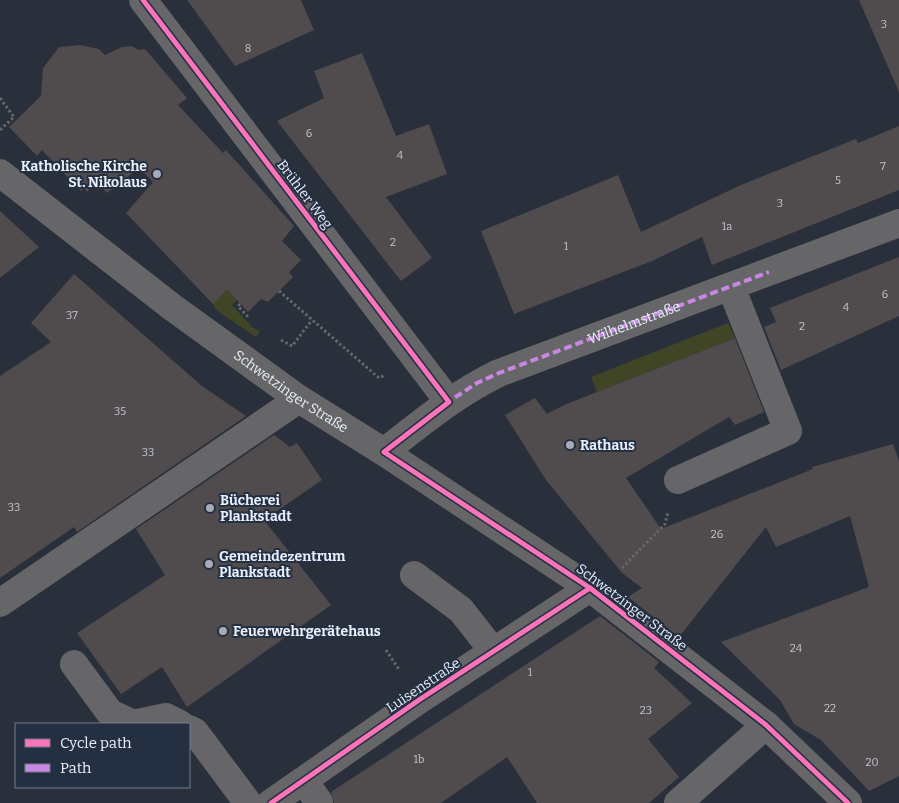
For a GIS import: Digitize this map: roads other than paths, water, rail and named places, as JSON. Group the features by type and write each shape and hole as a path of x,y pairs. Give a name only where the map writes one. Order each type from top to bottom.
{"street":[{"name":"Brühler Weg","path":"143,0 449,402"},
{"name":"Schwetzinger Straße","path":"0,173 172,308 298,399 384,452 594,591 766,725 848,803"},
{"name":"Wilhelmstraße","path":"384,452 449,402 477,383 499,373 899,223"},
{"path":"678,480 788,431 731,287"},
{"path":"0,603 298,399"},
{"path":"414,575 461,610 493,651"},
{"name":"Luisenstraße","path":"271,803 311,791 493,651 594,591"},
{"path":"74,664 110,712 131,723"},
{"path":"138,723 166,717 178,723"},
{"path":"678,803 766,725"},
{"path":"190,730 194,732 248,803"}],"place":[{"name":"Katholische Kirche St. Nikolaus","path":"157,174"},
{"name":"Rathaus","path":"570,445"},
{"name":"Bücherei Plankstadt","path":"210,508"},
{"name":"Gemeindezentrum Plankstadt","path":"209,564"},
{"name":"Feuerwehrgerätehaus","path":"223,631"}]}
